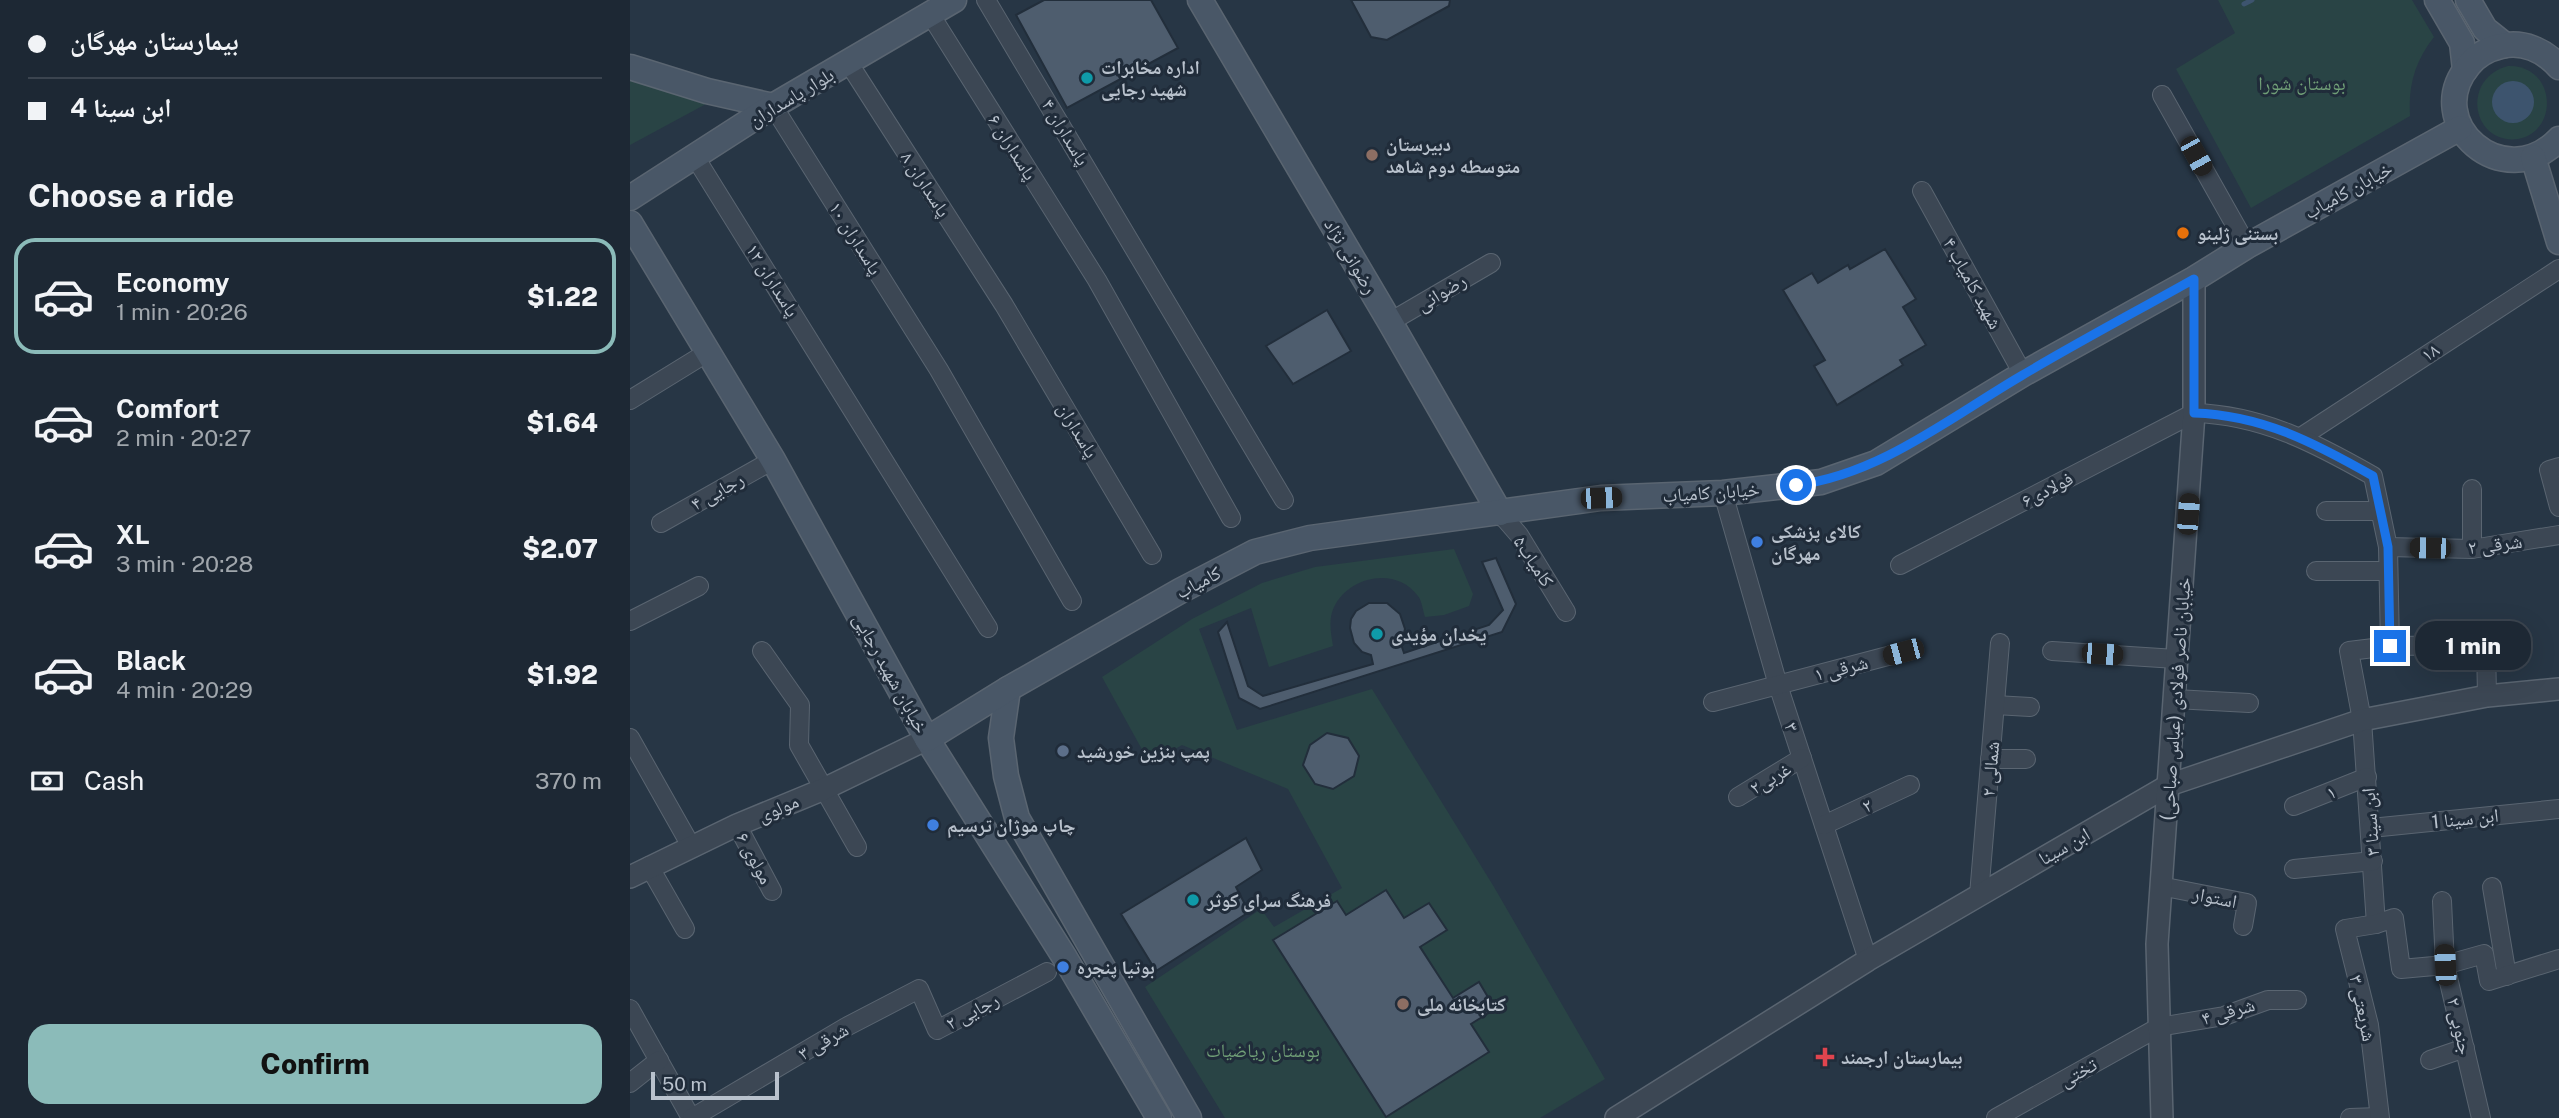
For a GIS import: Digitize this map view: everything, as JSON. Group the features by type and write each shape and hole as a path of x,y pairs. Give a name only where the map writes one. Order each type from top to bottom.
{"main road":[{"name":"بلوار پاسداران","path":"630,198 774,106 954,0"},
{"name":"رضوانی نژاد","path":"1199,0 1391,322 1500,513"},
{"path":"2437,0 2462,43 2465,70"},
{"path":"2468,0 2485,29 2505,45"},
{"path":"2559,67 2539,50 2516,44 2505,45 2482,53 2465,70 2455,92 2460,128 2467,138 2486,154 2509,160 2533,158 2559,139"},
{"path":"630,66 707,92 774,106"},
{"name":"خیابان کامیاب","path":"1500,513 1601,498 1723,493 1821,482 1876,463 2023,374 2460,128"},
{"path":"2533,158 2559,242"},
{"name":"خیابان شهید رجایی","path":"630,223 773,460 928,739 1065,958 1159,1118"},
{"name":"کامیاب","path":"928,739 1008,689 1180,591 1255,552 1310,538 1500,513"},
{"path":"1008,689 1001,738 1006,776 1017,818 1189,1118"}],"street":[{"name":"پاسداران ۴","path":"986,0 1284,500"},
{"name":"پاسداران ۶","path":"930,14 1097,279 1231,518"},
{"name":"پاسداران ۸","path":"848,62 1004,305"},
{"path":"2162,95 2247,246"},
{"name":"پاسداران ۱۰","path":"774,106 939,370 1072,601"},
{"name":"پاسداران ۱۲","path":"695,157 988,628"},
{"name":"شهید کامیاب ۴","path":"1922,191 2023,374"},
{"name":"رضوانی","path":"1391,322 1491,263"},
{"name":"۱۸","path":"2301,437 2559,269"},
{"name":"خیابان ناصر فولادی (عباس صباحی)","path":"2162,1118 2157,944 2194,413 2194,279"},
{"name":"پاسداران","path":"1004,305 1152,555"},
{"path":"630,400 708,352"},
{"path":"2194,413 2209,413 2273,426 2301,437 2373,476 2388,547 2390,646 2486,645 2487,696"},
{"name":"فولادی۶","path":"1900,565 2194,413"},
{"name":"رجایی ۴","path":"661,523 773,460"},
{"path":"2559,467 2549,470 2559,507"},
{"path":"2472,489 2472,549"},
{"name":"۳","path":"1723,493 1778,685 1868,960"},
{"path":"2326,511 2381,511"},
{"name":"کامیاب۵","path":"1500,513 1519,535 1566,611"},
{"name":"۲ شرقی","path":"2388,547 2472,549 2559,535"},
{"path":"2316,571 2388,571"},
{"path":"630,621 699,586"},
{"name":"۲ شمالی","path":"1979,895 2000,643"},
{"name":"ابن سینا ۳","path":"2376,924 2362,720 2349,651 2390,646"},
{"path":"762,651 800,705 799,745 857,847"},
{"path":"2052,651 2176,659"},
{"name":"۱ شرقی","path":"1713,702 1903,652"},
{"name":"ابن سینا","path":"1623,1117 1868,960 2169,785 2362,720 2487,696 2559,690"},
{"path":"2175,699 2249,704"},
{"path":"1995,705 2030,707"},
{"path":"630,738 691,846"},
{"name":"مولوی","path":"630,877 691,846 824,789 928,739"},
{"name":"غربی۲","path":"1738,797 1802,758"},
{"path":"1990,759 2026,759"},
{"name":"۱","path":"2294,806 2367,777"},
{"name":"۲","path":"1824,825 1910,785"},
{"name":"ابن سینا 1","path":"2371,828 2559,809"},
{"name":"مولوی ۶","path":"737,825 772,891"},
{"path":"2294,869 2373,861"},
{"path":"649,866 685,929"},
{"name":"استوار","path":"2160,886 2247,903 2243,926"},
{"path":"2492,887 2507,976"},
{"path":"2442,901 2445,965"},
{"path":"2376,924 2394,918 2400,969 2445,965 2484,954 2489,981 2559,959"},
{"name":"شریعتی ۳","path":"2376,924 2346,929 2369,1025 2380,1118"},
{"name":"۲ جنوبی","path":"2445,965 2481,1118"},
{"name":"رجایی ۲","path":"919,989 937,1030 1047,972"},
{"name":"شرقی ۳","path":"691,1118 846,1027 919,989"},
{"name":"۴ شرقی","path":"2159,1027 2224,1016 2268,1000 2297,1000"},
{"path":"630,1009 691,1118"},
{"name":"تختی","path":"1996,1118 2159,1027"},
{"path":"2430,1060 2465,1048"},
{"path":"630,1083 659,1060"},
{"path":"2350,1118 2380,1118"}],"green space":[{"name":"بوستان شورا","path":"2218,0 2412,0 2434,37 2414,74 2410,116 2251,208 2176,69 2235,33"},
{"path":"2508,66 2524,69 2536,76 2544,87 2547,100 2546,113 2541,124 2531,134 2518,139 2502,138 2490,132 2482,122 2478,110 2478,96 2483,84 2493,73"},
{"path":"630,78 706,104 630,145"},
{"name":"بوستان ریاضیات","path":"1454,549 1473,594 1469,606 1444,615 1425,617 1419,598 1409,587 1386,578 1361,582 1341,596 1334,607 1331,622 1333,646 1269,667 1251,608 1199,629 1237,730 1372,689 1494,887 1605,1079 1540,1118 1225,1118 1145,987 1261,909 1274,927 1342,888 1288,789 1182,745 1150,764 1102,677 1192,619 1262,583 1315,567","holes":["1386,890 1453,998 1479,983 1495,1008 1471,1024 1274,941 1337,901 1346,915"]}],"water":[{"path":"2513,81 2528,87 2534,102 2528,117 2513,123 2498,117 2492,102 2498,87"}],"building":[{"name":"اداره مخابرات شهید رجایی","path":"1044,0 1151,0 1178,48 1067,108 1016,15"},
{"path":"1351,0 1450,0 1449,6 1387,40 1371,37"},
{"path":"1885,249 1916,299 1903,307 1926,345 1900,360 1903,365 1837,405 1814,366 1825,360 1783,290 1812,273 1818,283 1848,265 1850,269"},
{"path":"1327,310 1351,351 1293,384 1266,346"},
{"name":"یخدان مؤیدی","path":"1496,558 1516,604 1502,632 1260,709 1239,698 1218,632 1227,622 1248,686 1263,696 1373,664 1371,655 1362,652 1354,643 1350,628 1356,611 1369,603 1387,603 1400,614 1405,629 1401,644 1404,653 1489,625 1503,610 1482,562"},
{"path":"1327,733 1348,738 1359,756 1354,776 1333,789 1315,784 1303,765 1310,745"},
{"name":"فرهنگ سرای کوثر","path":"1246,838 1262,870 1236,887 1249,912 1156,971 1121,914"},
{"name":"کتابخانه ملی","path":"1386,890 1404,918 1429,903 1447,930 1420,947 1453,998 1479,982 1495,1009 1471,1024 1489,1052 1386,1117 1273,940 1337,901 1346,915"}],"waterway":[{"path":"2244,4 2252,0"}],"place":[{"name":"اداره مخابرات شهید رجایی","path":"1087,78"},
{"name":"دبیرستان متوسطه دوم شاهد","path":"1372,155"},
{"name":"بستنی ژلینو","path":"2183,233"},
{"name":"کالای پزشکی مهرگان","path":"1757,542"},
{"name":"یخدان مؤیدی","path":"1377,634"},
{"name":"پمپ بنزین خورشید","path":"1063,751"},
{"name":"چاپ موژان ترسیم","path":"933,825"},
{"name":"فرهنگ سرای کوثر","path":"1193,900"},
{"name":"بوتیا پنجره","path":"1063,967"},
{"name":"کتابخانه ملی","path":"1403,1004"},
{"name":"بیمارستان ارجمند","path":"1825,1057"}],"route":[{"path":"1796,485 1821,482 1876,463 2023,374 2194,279 2194,413 2209,413 2273,426 2317,444 2373,476 2388,547 2390,646"}]}
